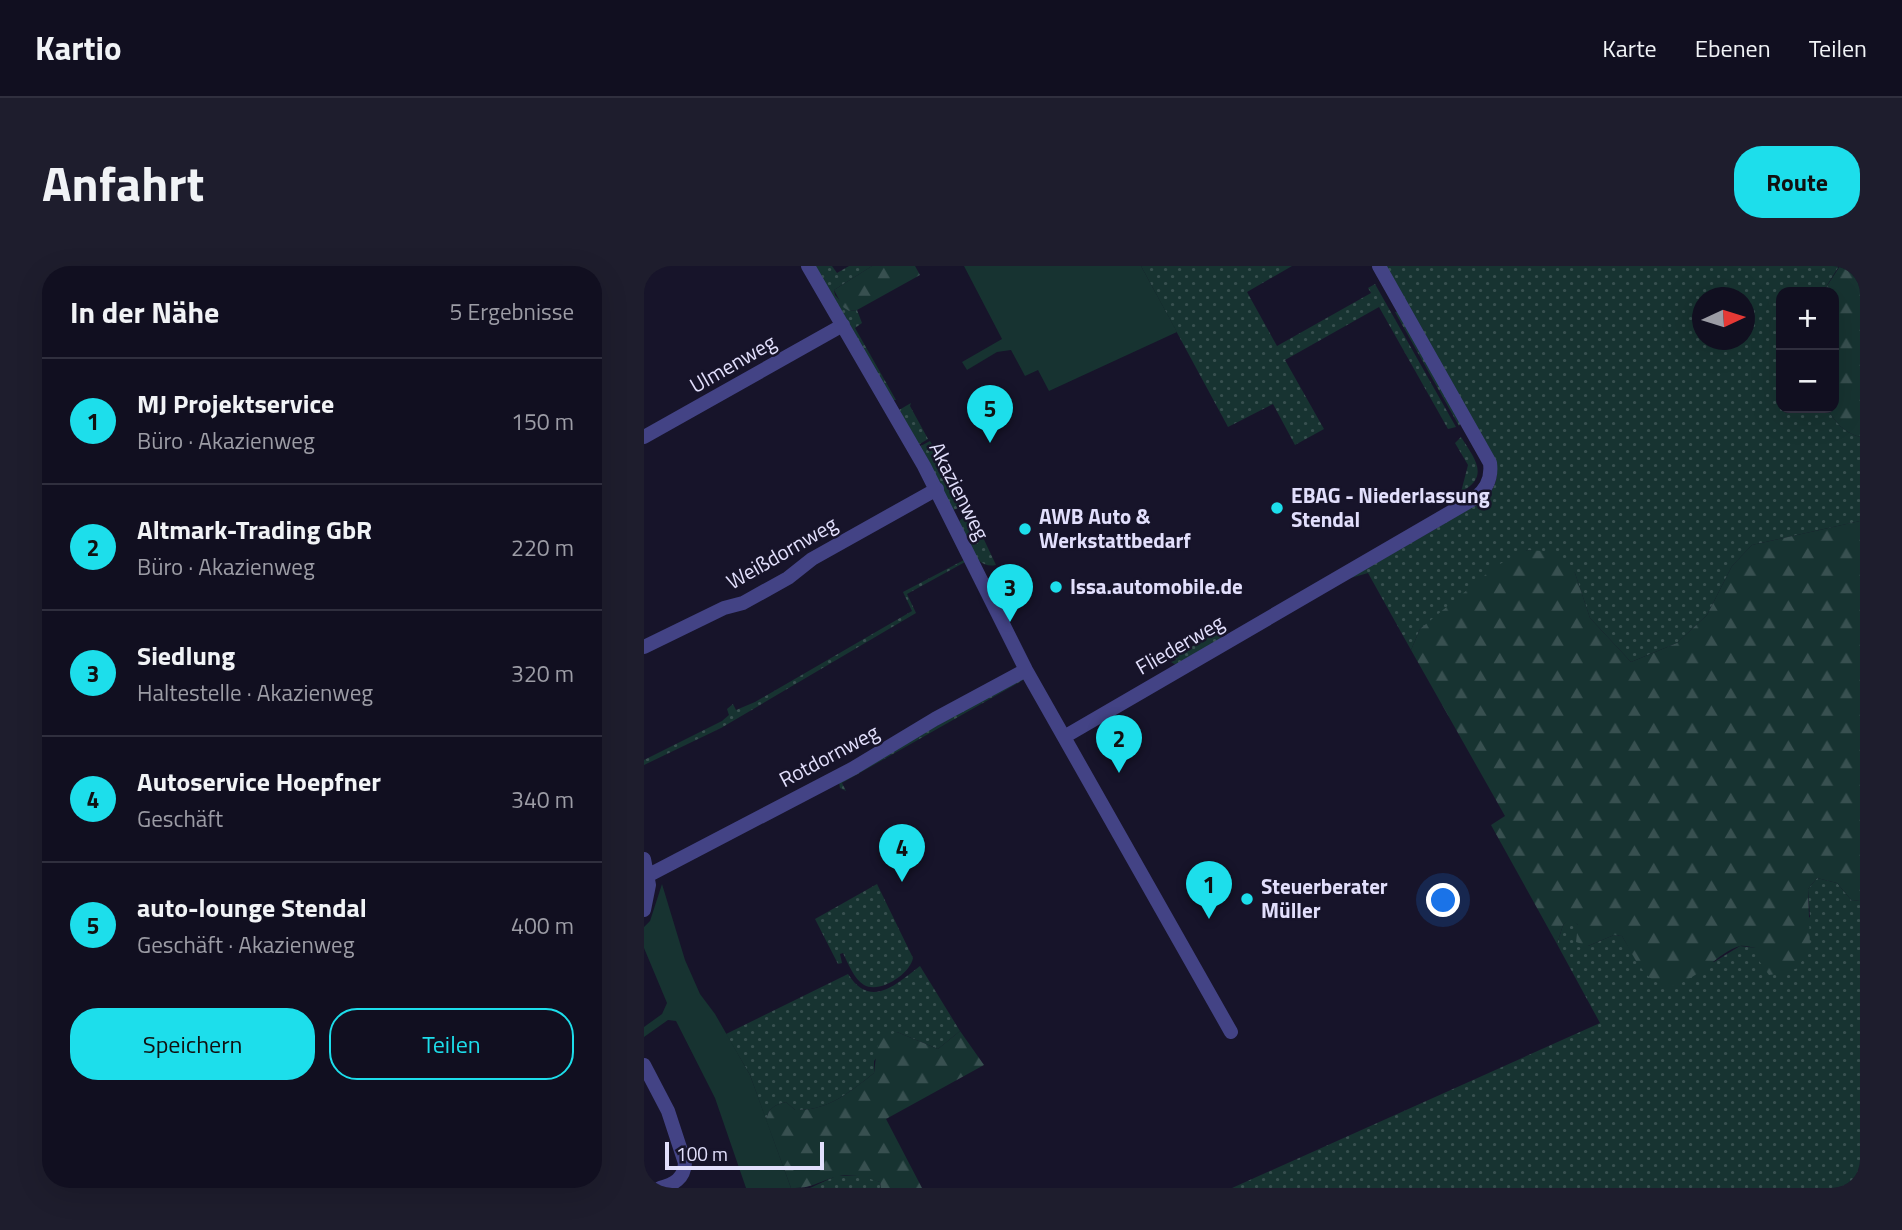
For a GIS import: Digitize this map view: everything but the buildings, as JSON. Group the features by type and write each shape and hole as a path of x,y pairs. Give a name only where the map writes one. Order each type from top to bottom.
{"street":[{"name":"Akazienweg","path":"808,266 937,489 1026,670 1231,1032"},
{"name":"Fliederweg","path":"1064,737 1475,498 1486,488 1490,463 1379,266"},
{"name":"Ulmenweg","path":"644,437 843,325"},
{"name":"Weißdornweg","path":"644,647 724,608 743,603 788,578 812,559 937,489"},
{"name":"Rotdornweg","path":"649,875 852,769 935,719 1026,670"},
{"path":"644,859 649,875 644,910"},
{"path":"644,1065 668,1111 684,1156 683,1175 673,1184 660,1188"}],"green space":[{"path":"814,266 832,266 837,273 849,266 872,266 834,290 849,311 857,310 862,323 855,328 896,400 891,400"},
{"path":"872,266 915,266 920,275 857,310 849,311 843,307 834,290"},
{"path":"964,266 1141,266 1177,332 1049,391 1038,370 1025,376 1011,350 997,352 967,370 962,362 1002,339"},
{"path":"1141,266 1292,266 1247,292 1277,346 1371,293 1368,288 1375,284 1456,427 1448,429 1379,307 1285,360 1324,429 1295,445 1273,404 1228,427"},
{"path":"1386,266 1839,266 1826,287 1776,287 1776,413 1830,413 1840,426 1860,437 1860,521 1752,545 1732,566 1707,615 1677,643 1631,662 1590,618 1575,573 1539,552 1527,550 1420,629 1411,650 1368,573 1347,579 1484,499 1492,490 1497,469 1494,458"},
{"path":"1840,266 1860,266 1860,437 1840,426 1830,413 1839,413 1839,287 1826,287"},
{"path":"1395,312 1400,312 1461,422 1459,426"},
{"path":"911,403 910,406 928,439 918,445 899,410"},
{"path":"1461,437 1475,459 1478,473 1470,486 1461,492 1468,465 1455,443"},
{"path":"930,441 966,502 965,506 953,510 919,447"},
{"path":"971,512 996,565 982,562 968,543 959,521"},
{"path":"1860,521 1860,900 1852,901 1837,883 1817,878 1808,889 1810,946 1798,968 1769,975 1757,958 1756,948 1742,946 1731,950 1689,979 1668,986 1658,983 1642,969 1622,936 1614,935 1588,946 1576,942 1578,925 1570,919 1563,925 1557,944 1491,825 1505,816 1411,650 1420,629 1496,566 1527,550 1556,552 1575,573 1590,618 1631,662 1677,643 1707,615 1732,566 1752,545"},
{"path":"964,560 965,562 907,594 916,613 721,728 644,765 644,760 722,721 729,715 727,709 733,704 736,710 755,702 912,611 903,592"},
{"path":"1220,630 1222,638 1176,665 1171,662 1176,660 1174,657"},
{"path":"1020,678 1025,679 842,783 846,791 840,788 839,782"},
{"path":"1817,878 1837,883 1852,901 1860,900 1860,1188 1232,1188 1600,1023 1557,944 1563,925 1570,918 1578,925 1588,946 1614,935 1622,936 1640,966 1714,962 1740,946 1757,948 1810,917 1808,889"},
{"path":"662,884 685,960 700,994 715,1014 750,1075 791,1188 746,1188 715,1098 676,1021 668,1020 644,1037 644,1027 662,1014 667,1003 644,948 644,927 650,921"},
{"path":"877,884 913,958 906,970 893,981 871,987 857,979 843,953 840,954 842,963 838,964 815,919"},
{"path":"920,966 960,1031 938,1049 897,1032 874,1061 874,1073 847,1093 828,1104 807,1109 795,1110 786,1102 782,1103 770,1110 766,1120 750,1075 726,1034 848,974 857,985 875,992 893,986"},
{"path":"960,1031 984,1065 886,1119 922,1188 881,1188 880,1182 846,1175 809,1186 791,1188 766,1120 773,1108 786,1102 795,1110 807,1109 838,1099 874,1073 878,1040 897,1032 938,1049"},
{"path":"861,1175 880,1182 881,1188 810,1188 836,1176"}],"place":[{"name":"auto-lounge Stendal","path":"990,443"},
{"name":"EBAG - Niederlassung Stendal","path":"1277,508"},
{"name":"AWB Auto & Werkstattbedarf","path":"1025,529"},
{"name":"Issa.automobile.de","path":"1056,587"},
{"name":"Siedlung","path":"1010,622"},
{"name":"Altmark-Trading GbR","path":"1119,773"},
{"name":"Autoservice Hoepfner","path":"902,882"},
{"name":"Steuerberater Müller","path":"1247,899"},
{"name":"MJ Projektservice","path":"1209,919"}]}
